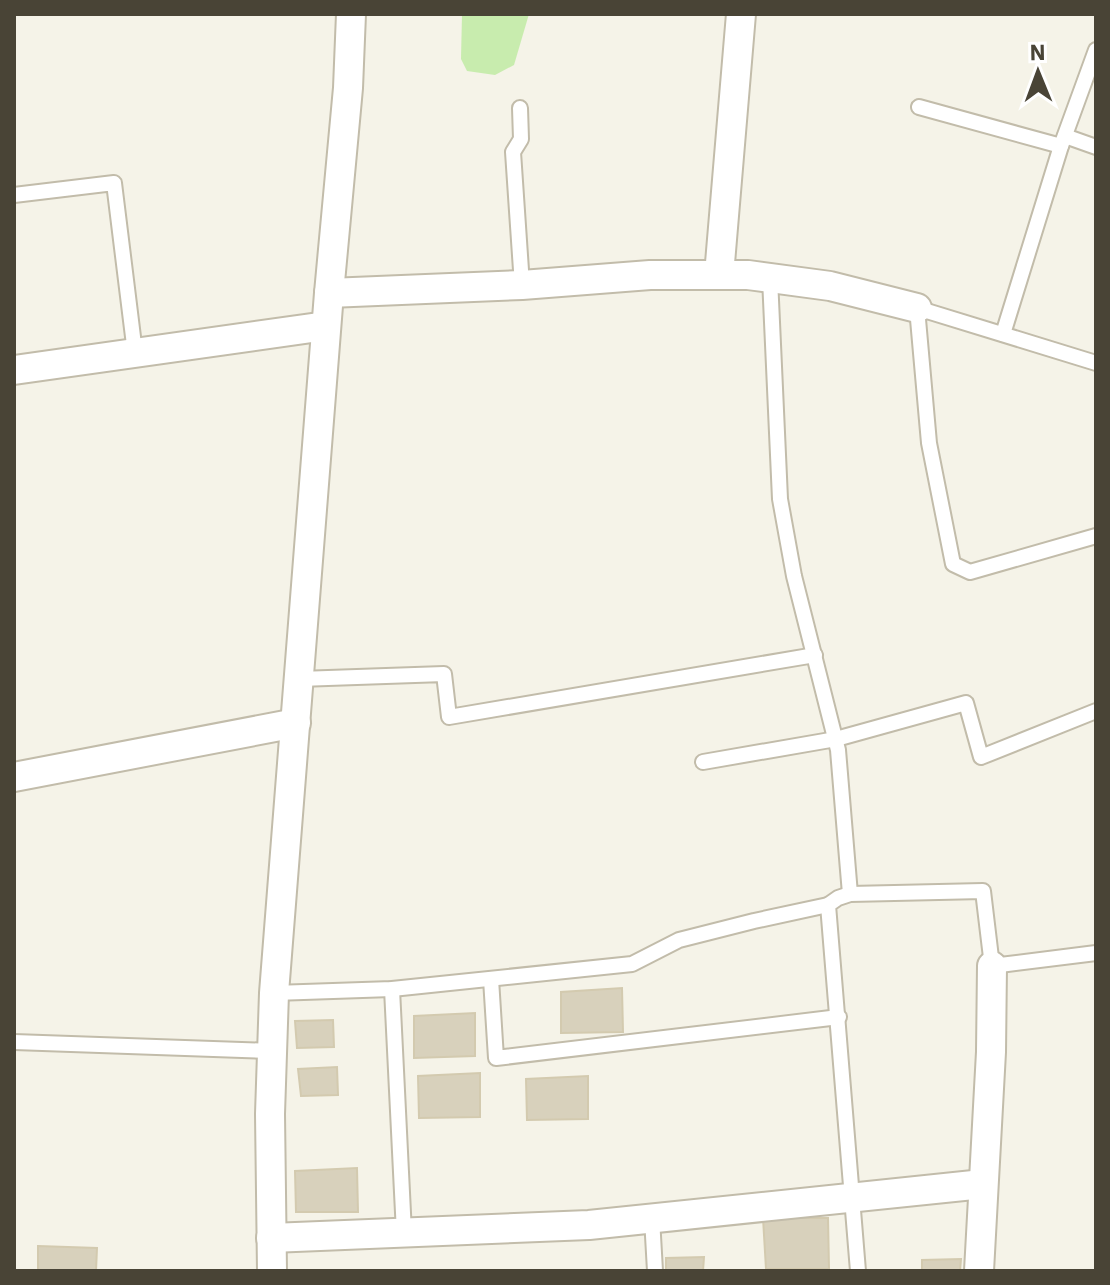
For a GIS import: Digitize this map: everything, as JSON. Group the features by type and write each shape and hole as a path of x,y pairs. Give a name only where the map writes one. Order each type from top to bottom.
{"street":[{"path":"272,1271 274,993 326,326 348,88 351,14"},
{"path":"719,275 741,14"},
{"path":"329,293 522,285 650,275 719,275 830,286 917,308"},
{"path":"14,370 326,326"},
{"path":"14,777 296,723"},
{"path":"979,1271 991,1052 992,966"},
{"path":"271,1238 589,1225 983,1184"}],"lane":[{"path":"1003,334 1063,141 1096,50"},
{"path":"919,107 1096,147"},
{"path":"520,108 521,139 513,152 522,285"},
{"path":"14,195 114,183 135,353"},
{"path":"770,278 780,499 794,576 836,739 850,894"},
{"path":"1096,363 917,308 929,443 953,564 970,572 1096,536"},
{"path":"299,679 444,674 449,717 815,655"},
{"path":"703,762 836,739 966,703 981,757 1096,711"},
{"path":"274,993 392,989 632,964 679,940 828,905 850,894 983,891 992,966 1096,953"},
{"path":"828,905 858,1271"},
{"path":"491,979 496,1058 839,1017"},
{"path":"392,989 404,1233"},
{"path":"14,1042 272,1051"},
{"path":"652,1218 655,1271"}],"green space":[{"path":"462,14 529,14 514,65 495,75 467,71 461,59"}],"building":[{"path":"622,988 623,1032 561,1033 561,992"},
{"path":"475,1013 475,1056 414,1058 414,1016"},
{"path":"333,1020 334,1047 297,1048 295,1021"},
{"path":"337,1067 338,1095 301,1096 298,1069"},
{"path":"480,1073 480,1117 419,1118 418,1076"},
{"path":"588,1076 588,1119 527,1120 526,1079"},
{"path":"357,1168 358,1212 296,1212 295,1171"},
{"path":"763,1218 828,1218 829,1269 766,1269"},
{"path":"38,1246 97,1248 96,1271 38,1271"},
{"path":"704,1257 703,1271 666,1271 666,1258"},
{"path":"961,1259 960,1271 922,1271 922,1260"}]}
